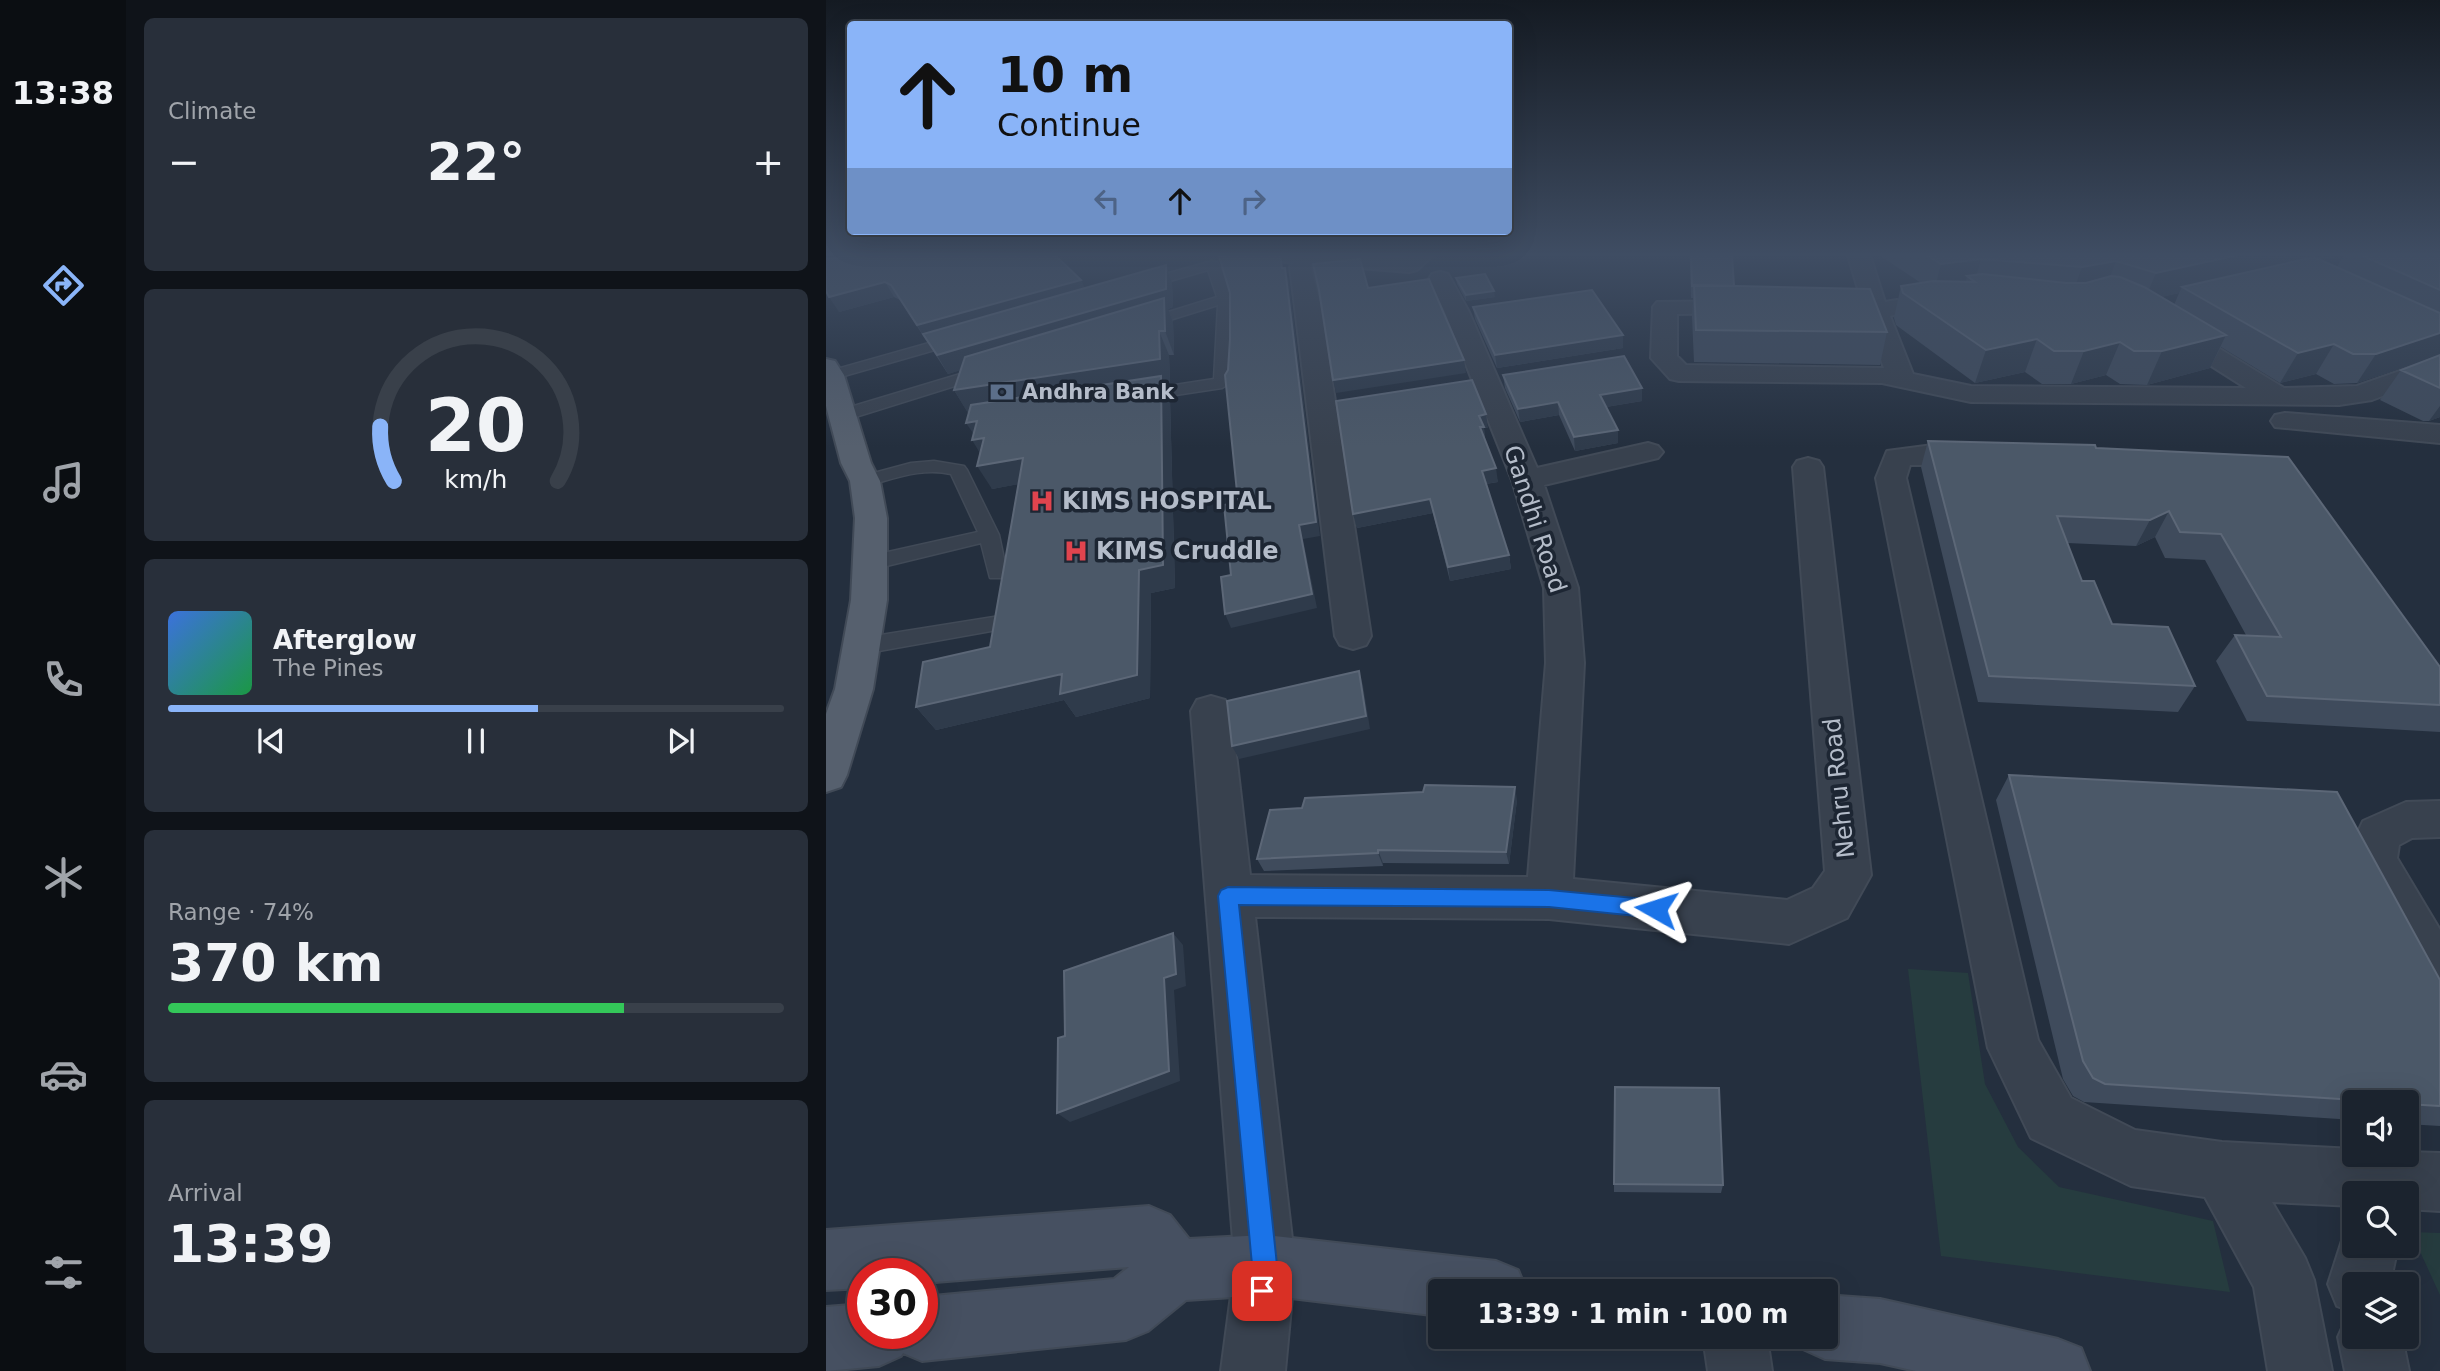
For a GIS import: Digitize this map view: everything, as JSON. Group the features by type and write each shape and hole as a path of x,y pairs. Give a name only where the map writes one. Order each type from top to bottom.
{"main road":[{"path":"826,775 854,690 862,646 869,600 871,518 865,481 856,463 828,371"}],"street":[{"path":"1312,319 1334,404 1353,636"},
{"name":"Gandhi Road","path":"1472,319 1486,381 1527,480 1561,588 1566,663 1549,898"},
{"path":"1665,319 1664,358 1679,373 1901,377 1970,394 2352,396 2440,365"},
{"path":"1879,319 1901,377"},
{"path":"2152,319 2279,397"},
{"path":"1932,411 2321,422 2440,433"},
{"path":"1527,480 1648,452"},
{"path":"2015,457 1933,454 1897,457 1891,478 2014,1048 2051,1118 2131,1158 2222,1171 2342,1182"},
{"name":"Nehru Road","path":"1228,896 1549,898 1789,922 1830,903 1848,875 1808,467"},
{"path":"1211,711 1265,1265 1253,1371"},
{"path":"2440,819 2406,820 2379,834 2374,860 2440,977"},
{"path":"2222,1171 2283,1280 2300,1371"},
{"path":"2419,1183 2440,1182"},
{"path":"826,1260 1149,1236 1175,1270"},
{"path":"938,1328 1126,1310 1175,1270 1265,1265 1428,1284"},
{"path":"1838,1327 1880,1331 2057,1371"},
{"path":"826,1339 847,1337"},
{"path":"1737,1349 1740,1371"},
{"path":"2372,1349 2376,1371"}],"lane":[{"path":"1134,327 1160,319"},
{"path":"1116,400 1222,383 1224,319"},
{"path":"828,371 975,333"},
{"path":"843,415 1004,366"},
{"path":"865,481 918,466 942,465 958,470 989,535 997,573"},
{"path":"870,563 989,535"},
{"path":"862,646 1000,623"}],"green space":[{"path":"1908,969 1968,973 1985,1084 2018,1147 2059,1187 2213,1221 2230,1292 1941,1256"},
{"path":"2419,1232 2440,1233 2440,1295 2419,1249"}],"building":[{"path":"913,319 939,319 917,325"},
{"path":"976,319 1062,319 937,355 923,334"},
{"path":"1093,319 1165,319 1165,331 1159,331 1160,359 954,390 965,357"},
{"path":"1230,319 1291,319 1316,522 1299,525 1312,594 1225,614 1221,577 1231,575 1224,505 1238,502 1225,375 1228,370"},
{"path":"1324,319 1446,319 1464,360 1333,380"},
{"path":"1478,319 1612,319 1623,335 1495,355"},
{"path":"1696,319 1882,319 1887,332 1696,330"},
{"path":"1941,319 2199,319 2226,335 2162,351 2134,351 2120,342 2084,351 2054,351 2037,339 1986,350"},
{"path":"2238,319 2440,319 2440,333 2376,354 2353,354 2334,344 2298,353"},
{"path":"2440,355 2440,388 2401,370"},
{"path":"1624,356 1642,388 1600,395 1618,430 1574,437 1558,402 1518,409 1503,375"},
{"path":"1161,376 1163,565 1139,570 1137,675 1060,694 1062,674 916,707 923,662 990,647 1023,458 977,466 984,438 972,440 977,421 966,423 971,405"},
{"path":"1472,380 1486,414 1479,416 1484,427 1480,427 1496,468 1482,471 1509,555 1448,567 1430,499 1353,514 1336,401"},
{"path":"1928,441 2095,445 2096,448 2288,457 2440,667 2440,705 2267,696 2235,635 2281,637 2221,534 2180,532 2169,511 2150,520 2057,516 2082,581 2094,581 2112,624 2168,627 2195,686 1989,676"},
{"path":"1359,671 1366,716 1232,746 1227,701"},
{"path":"2009,775 2337,792 2440,980 2440,1106 2419,1105 2419,1090 2342,1090 2342,1099 2105,1084 2093,1078 2083,1061"},
{"path":"1425,785 1515,787 1506,852 1378,850 1378,853 1257,859 1270,810 1302,808 1305,798 1423,792"},
{"path":"1173,933 1176,974 1164,978 1169,1071 1057,1113 1058,1038 1065,1036 1064,971"},
{"path":"1615,1087 1719,1088 1723,1185 1614,1184"}],"place":[{"name":"Andhra Bank","path":"1002,392"},
{"name":"KIMS HOSPITAL","path":"1042,501"},
{"name":"KIMS Cruddle","path":"1076,551"}],"route":[{"path":"1262,1291 1265,1265 1228,896 1549,898 1656,909"}]}
